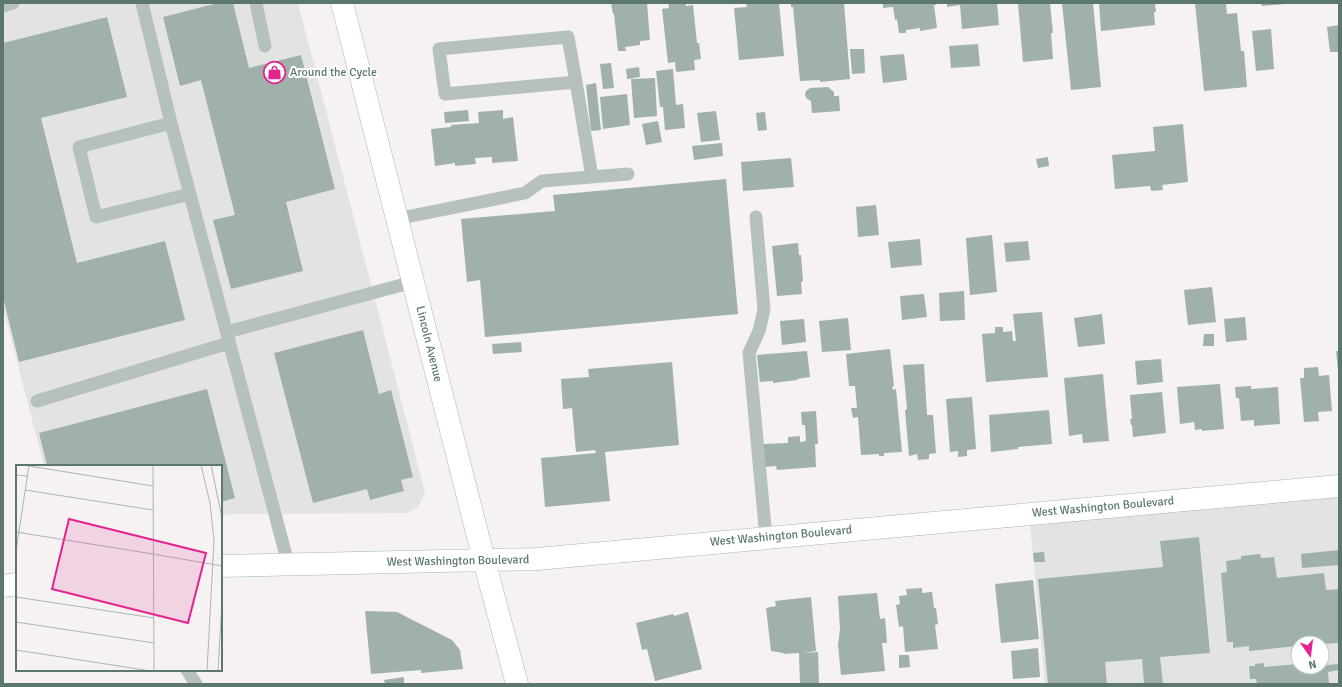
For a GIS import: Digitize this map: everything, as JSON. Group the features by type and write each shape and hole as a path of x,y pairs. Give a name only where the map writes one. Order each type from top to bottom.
{"main road":[{"name":"Lincoln Avenue","path":"342,3 396,219 517,684"},
{"name":"West Washington Boulevard","path":"222,566 288,563 537,559 1339,486"},
{"path":"3,586 16,584"}],"lane":[{"path":"3,6 13,3"},
{"path":"142,3 171,123 288,563"},
{"path":"256,3 265,46"},
{"path":"576,82 445,94 439,49 568,37 576,82 592,177"},
{"path":"171,123 79,147 96,217 190,194"},
{"path":"396,219 525,193 542,181 628,174"},
{"path":"756,217 764,310 759,331 749,353 766,538"},
{"path":"37,401 228,338 413,282"},
{"path":"188,671 196,684"}],"shaded area":[{"path":"3,3 298,3 425,492 418,507 407,513 234,514 222,516 222,465 44,465 3,308"},
{"path":"1339,496 1339,684 1045,684 1030,523"}],"building":[{"path":"218,3 233,3 249,68 301,55 335,189 286,202 303,271 231,289 213,220 235,215 201,80 180,86 163,17"},
{"path":"611,3 647,3 650,40 640,41 640,45 625,47 626,51 618,51 614,14"},
{"path":"668,3 686,3 686,6 693,5 697,43 699,43 701,59 694,60 695,70 676,72 675,62 668,63 662,9 669,8"},
{"path":"746,3 779,3 784,56 739,60 734,8 747,7"},
{"path":"791,3 844,3 850,79 820,82 820,80 800,81 793,7 791,7"},
{"path":"883,3 936,3 936,5 934,5 937,28 920,31 920,28 906,30 906,33 899,33 893,7 883,8"},
{"path":"947,3 997,3 999,25 962,29 960,5 947,7"},
{"path":"1018,3 1050,3 1053,33 1051,33 1053,59 1023,62"},
{"path":"1062,3 1093,3 1101,87 1071,90"},
{"path":"1099,3 1155,3 1155,25 1101,31"},
{"path":"1195,3 1226,3 1227,14 1237,13 1241,51 1244,51 1247,87 1204,91"},
{"path":"1261,3 1286,3 1286,4 1262,6"},
{"path":"107,17 127,97 41,118 77,263 165,241 185,320 19,362 3,297 3,43"},
{"path":"1339,25 1339,52 1330,52 1327,27"},
{"path":"1271,29 1274,69 1256,71 1252,31"},
{"path":"978,44 980,66 951,68 949,46"},
{"path":"850,49 864,49 865,73 852,74"},
{"path":"904,54 907,80 883,83 880,56"},
{"path":"611,63 614,88 603,89 600,64"},
{"path":"639,67 640,77 627,79 626,69"},
{"path":"673,69 676,105 683,104 685,128 665,130 663,107 660,107 656,71"},
{"path":"655,78 657,116 634,118 631,79"},
{"path":"596,83 601,130 591,131 586,85"},
{"path":"828,87 834,92 834,96 839,96 840,111 812,113 811,101 807,99 805,95 806,91 810,88"},
{"path":"627,94 630,125 603,129 600,97"},
{"path":"468,110 469,121 445,123 444,112"},
{"path":"503,110 503,119 513,117 518,161 492,163 492,157 475,158 476,164 455,166 455,163 435,166 431,129 451,127 451,125 479,123 478,112"},
{"path":"716,111 720,140 701,142 697,113"},
{"path":"765,112 767,130 758,131 756,113"},
{"path":"658,121 662,142 646,145 642,124"},
{"path":"1183,124 1188,182 1162,185 1163,190 1151,191 1150,186 1115,189 1112,155 1155,151 1153,127"},
{"path":"722,143 723,156 694,160 692,146"},
{"path":"1048,157 1049,166 1038,168 1036,159"},
{"path":"791,158 794,187 743,191 741,162"},
{"path":"726,179 738,314 485,337 480,280 467,282 461,219 555,211 553,195"},
{"path":"876,205 879,235 858,237 856,207"},
{"path":"992,235 997,292 970,295 966,238"},
{"path":"920,239 922,265 891,268 888,242"},
{"path":"1028,241 1030,260 1006,262 1004,243"},
{"path":"798,243 799,255 801,255 803,281 801,282 802,294 777,296 772,246"},
{"path":"1212,287 1216,322 1188,325 1184,290"},
{"path":"964,291 965,320 940,321 939,293"},
{"path":"924,294 927,317 902,320 900,296"},
{"path":"1042,312 1048,377 986,382 982,334 995,333 995,327 1003,327 1003,332 1012,331 1013,341 1016,341 1013,314"},
{"path":"1102,314 1105,344 1078,347 1074,318"},
{"path":"1245,317 1247,340 1226,342 1224,319"},
{"path":"848,318 851,350 822,352 819,321"},
{"path":"804,319 806,342 782,345 780,321"},
{"path":"363,330 379,394 391,390 413,477 401,480 404,491 370,500 367,489 313,503 274,353"},
{"path":"1204,334 1214,334 1214,346 1203,346"},
{"path":"521,342 522,352 493,354 492,344"},
{"path":"890,349 894,386 892,387 893,390 896,389 902,452 884,453 884,456 879,456 879,454 861,455 858,417 853,418 851,408 857,408 855,386 849,386 846,354"},
{"path":"807,351 810,377 773,383 773,381 760,382 757,355"},
{"path":"1336,351 1339,351 1339,370 1338,370"},
{"path":"1161,359 1163,382 1137,385 1135,361"},
{"path":"672,362 679,445 605,452 610,501 545,507 541,458 596,453 595,450 576,452 572,408 563,409 561,379 589,377 588,369"},
{"path":"924,364 927,415 933,415 936,453 929,454 929,459 918,460 917,454 909,456 903,365"},
{"path":"1318,367 1319,376 1329,375 1332,411 1318,412 1319,421 1304,422 1300,378 1304,378 1304,368"},
{"path":"1103,374 1109,441 1083,443 1082,434 1069,436 1064,378"},
{"path":"1220,384 1224,429 1202,431 1202,429 1195,430 1194,422 1180,424 1177,387"},
{"path":"1251,386 1251,389 1278,387 1280,424 1254,426 1254,420 1241,421 1239,398 1236,398 1235,387"},
{"path":"207,389 235,498 222,502 222,465 47,465 39,433"},
{"path":"1162,392 1166,433 1133,437 1130,419 1132,419 1130,395"},
{"path":"972,397 976,449 967,450 967,456 958,457 958,451 950,452 946,399"},
{"path":"1049,410 1052,444 1018,447 1018,449 991,452 989,415"},
{"path":"816,411 818,444 815,444 816,467 777,470 776,466 765,467 763,444 788,443 788,437 800,436 800,442 806,441 805,425 802,425 801,412"},
{"path":"1199,537 1210,653 1160,657 1163,684 1144,684 1142,659 1105,662 1107,684 1048,684 1038,579 1163,567 1160,541"},
{"path":"1339,550 1339,565 1302,568 1301,554"},
{"path":"1044,552 1045,562 1034,562 1033,553"},
{"path":"1260,554 1261,558 1274,557 1277,578 1324,573 1326,590 1339,589 1339,643 1330,644 1330,635 1290,635 1290,647 1249,651 1249,646 1233,648 1233,642 1227,642 1221,573 1227,572 1226,561 1241,559 1241,556"},
{"path":"1033,580 1039,639 1001,643 995,584"},
{"path":"922,588 922,593 932,592 938,624 935,625 938,649 905,652 903,626 899,627 896,605 900,604 899,596 907,595 906,589"},
{"path":"877,593 880,619 885,618 887,643 882,643 885,671 841,675 838,645 840,629 838,596"},
{"path":"811,597 816,651 802,653 818,652 819,683 800,684 799,653 783,654 784,653 771,651 766,608 776,606 775,601"},
{"path":"365,611 397,612 452,640 460,650 463,669 421,673 421,670 371,674"},
{"path":"688,612 702,669 655,681 647,649 642,650 636,623"},
{"path":"1038,648 1040,677 1013,679 1011,651"},
{"path":"899,655 909,655 910,667 899,668"},
{"path":"1264,663 1264,667 1290,665 1290,675 1328,675 1329,684 1257,684 1256,679 1250,679 1249,666"},
{"path":"1339,664 1339,670 1330,672 1330,665"},
{"path":"404,677 404,684 385,684 384,680"}],"place":[{"name":"Around the Cycle","path":"275,72"}]}
